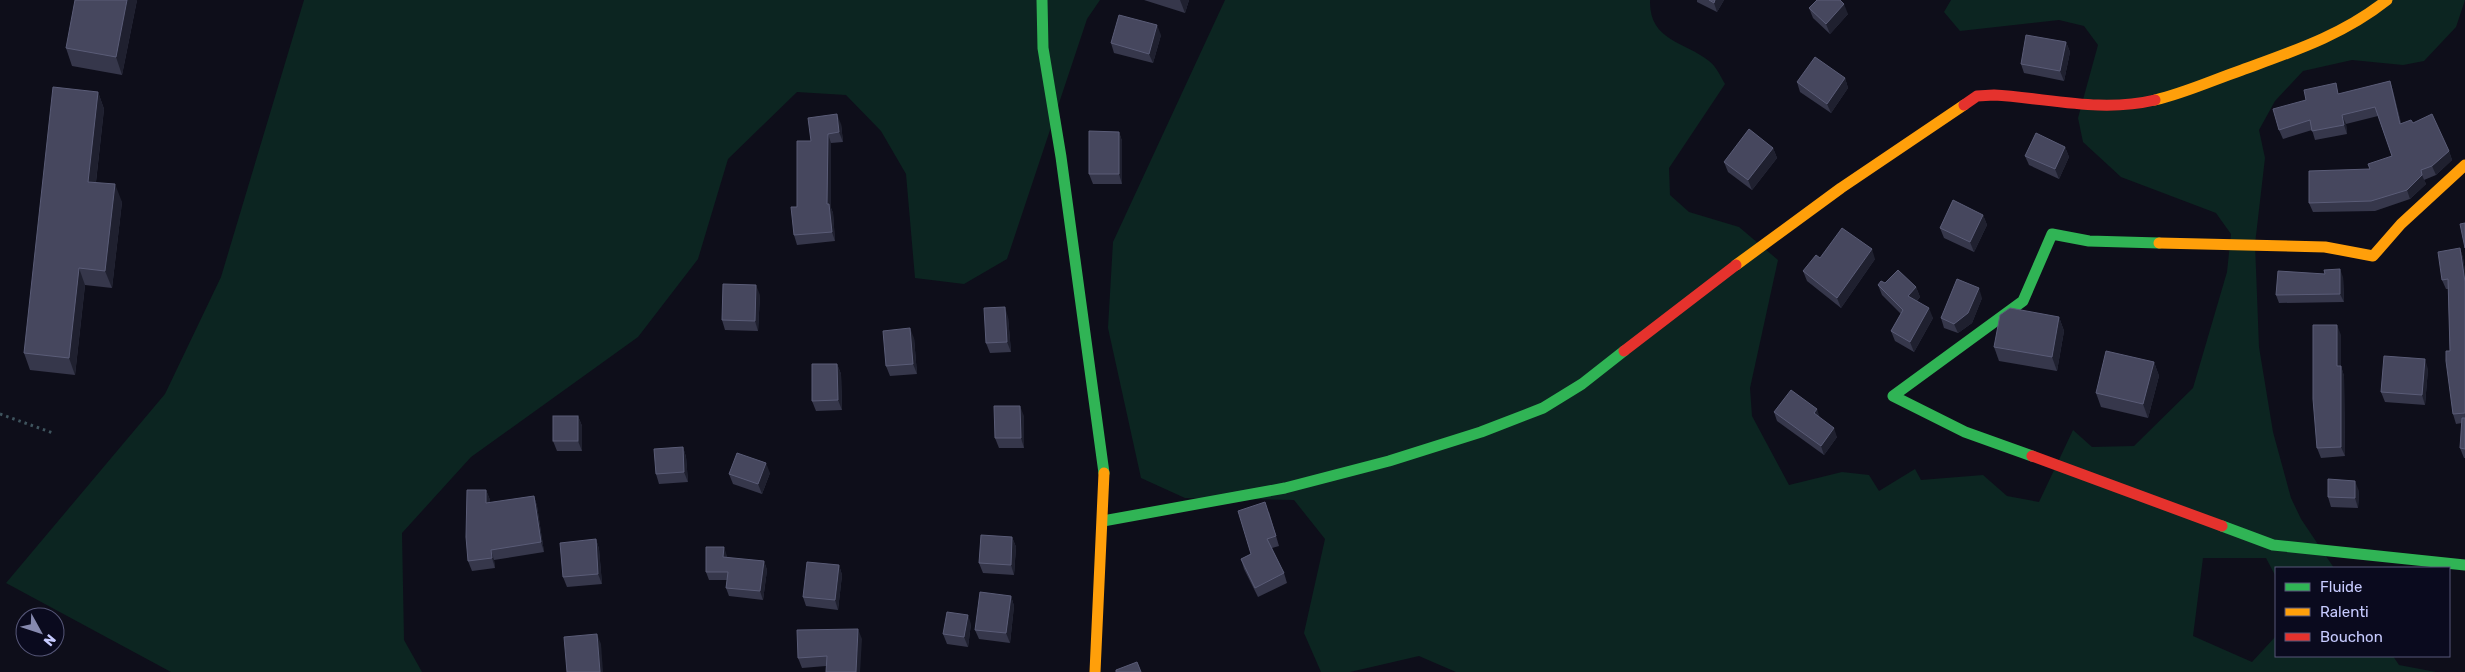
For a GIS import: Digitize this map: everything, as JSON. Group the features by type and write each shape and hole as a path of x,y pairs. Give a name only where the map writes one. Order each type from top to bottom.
{"street":[{"path":"1042,0 1043,48 1061,157 1074,270 1105,477 1095,672"},
{"path":"1102,521 1285,488 1389,461 1481,432 1543,408 1582,384 1713,282 1841,188 1976,96 1997,95 2049,102 2113,106 2169,96 2324,40 2371,14 2387,0"},
{"path":"2465,165 2401,224 2374,256 2325,247 2089,241 2052,234 2024,301 1893,396 1965,432 2273,545 2465,565"}],"path":[{"path":"0,414 53,433"}],"green space":[{"path":"304,0 1100,0 1087,19 1007,259 964,284 915,278 906,174 881,131 846,95 797,92 728,159 698,259 638,337 471,457 402,533 404,640 422,672 171,672 65,615 65,607 50,607 6,583 165,394 221,277"},
{"path":"1225,0 1650,0 1651,14 1655,24 1662,32 1712,63 1725,84 1669,168 1670,195 1689,212 1739,227 1778,260 1750,388 1752,416 1789,485 1842,472 1869,475 1879,491 1915,469 1921,480 1983,475 2007,496 2039,502 2073,430 2092,447 2134,446 2193,388 2227,272 2231,234 2216,213 2121,177 2083,142 2078,118 2098,45 2084,26 2059,20 1960,31 1944,12 1951,0 2465,0 2456,27 2424,61 2403,65 2352,60 2303,71 2275,101 2259,130 2265,158 2255,244 2259,347 2273,432 2291,498 2301,519 2333,567 2275,567 2275,575 2266,558 2203,558 2193,636 2252,662 2275,637 2275,657 2394,657 2399,665 2436,672 1456,672 1419,656 1350,672 1321,672 1304,633 1325,539 1294,500 1185,498 1141,478 1108,328 1113,242"}],"building":[{"path":"75,0 127,0 116,57 66,48"},
{"path":"1817,0 1840,0 1844,4 1826,24 1809,8"},
{"path":"1119,15 1157,25 1149,54 1111,43"},
{"path":"2026,35 2066,42 2060,71 2021,64"},
{"path":"1815,57 1845,78 1827,104 1797,82"},
{"path":"2390,81 2400,124 2411,120 2413,123 2432,114 2449,151 2432,166 2421,170 2422,175 2407,190 2371,201 2309,203 2309,171 2370,169 2368,164 2392,156 2375,107 2342,115 2344,125 2312,131 2310,120 2279,130 2273,109 2306,100 2304,90 2336,83 2338,94"},
{"path":"53,87 98,92 88,182 115,184 105,271 79,268 69,358 24,353"},
{"path":"837,114 839,132 828,134 827,204 829,204 832,232 794,235 791,207 797,207 797,141 811,141 808,118"},
{"path":"1749,129 1773,148 1748,180 1724,162"},
{"path":"1089,131 1119,132 1119,174 1089,174"},
{"path":"2036,133 2065,147 2055,169 2025,156"},
{"path":"1953,200 1983,215 1970,242 1940,228"},
{"path":"2465,223 2465,248 2460,224"},
{"path":"1842,228 1872,249 1837,298 1803,271 1816,255 1820,258"},
{"path":"2460,248 2465,282 2465,413 2453,414 2446,361 2446,351 2450,351 2448,279 2442,280 2438,252"},
{"path":"2340,269 2340,294 2276,295 2278,271 2325,274 2324,270"},
{"path":"1898,270 1916,287 1908,296 1929,308 1910,342 1891,331 1903,310 1878,285 1881,281 1885,283"},
{"path":"1957,279 1979,288 1968,313 1954,324 1941,318"},
{"path":"723,284 756,285 755,321 722,320"},
{"path":"1005,307 1007,342 986,343 984,308"},
{"path":"2010,308 2059,317 2052,357 1994,347 2000,315"},
{"path":"2313,325 2337,325 2337,366 2341,366 2341,447 2317,448 2313,399"},
{"path":"910,328 913,364 886,366 883,331"},
{"path":"2106,351 2154,362 2143,404 2096,393"},
{"path":"2384,356 2425,359 2422,395 2381,392"},
{"path":"812,364 837,364 838,400 812,401"},
{"path":"1791,390 1817,409 1814,413 1834,428 1821,446 1774,412"},
{"path":"994,406 1020,406 1021,438 995,438"},
{"path":"553,416 578,416 578,441 553,441"},
{"path":"2462,418 2465,418 2465,449 2460,448"},
{"path":"683,447 684,472 656,474 654,449"},
{"path":"737,453 766,463 758,484 729,474"},
{"path":"2328,479 2355,481 2355,498 2328,497"},
{"path":"467,490 486,490 486,503 534,496 541,542 491,550 492,558 468,561 466,537"},
{"path":"1265,502 1276,536 1267,539 1284,573 1255,588 1241,559 1251,554 1238,511"},
{"path":"981,535 1012,537 1011,565 979,563"},
{"path":"596,539 598,574 563,577 560,543"},
{"path":"706,547 724,547 723,557 764,561 760,591 726,588 728,572 706,572"},
{"path":"807,562 839,565 835,600 803,597"},
{"path":"980,592 1011,596 1006,633 975,630"},
{"path":"947,612 968,615 964,637 943,634"},
{"path":"858,629 856,672 826,672 827,656 798,658 797,630"},
{"path":"597,634 600,672 567,672 564,637"},
{"path":"1137,662 1141,672 1116,672 1116,670"}],"traffic: fast":[{"path":"1042,0 1043,48 1061,157 1104,473"},
{"path":"2032,456 1965,432 1893,396 2023,301 2052,234 2089,241 2159,243"},
{"path":"1103,521 1285,488 1389,461 1481,432 1543,408 1582,384 1624,351"},
{"path":"2222,526 2273,545 2465,565"}],"traffic: slow":[{"path":"2155,100 2188,90 2318,41 2353,23 2387,0"},
{"path":"1736,265 1841,188 1964,105"},
{"path":"2159,243 2325,247 2373,256 2401,224 2465,165"},
{"path":"1095,672 1104,473"}],"traffic: jam":[{"path":"1964,105 1977,96 1994,95 2094,105 2135,104 2155,100"},
{"path":"1624,351 1736,265"},
{"path":"2032,456 2222,526"}]}
